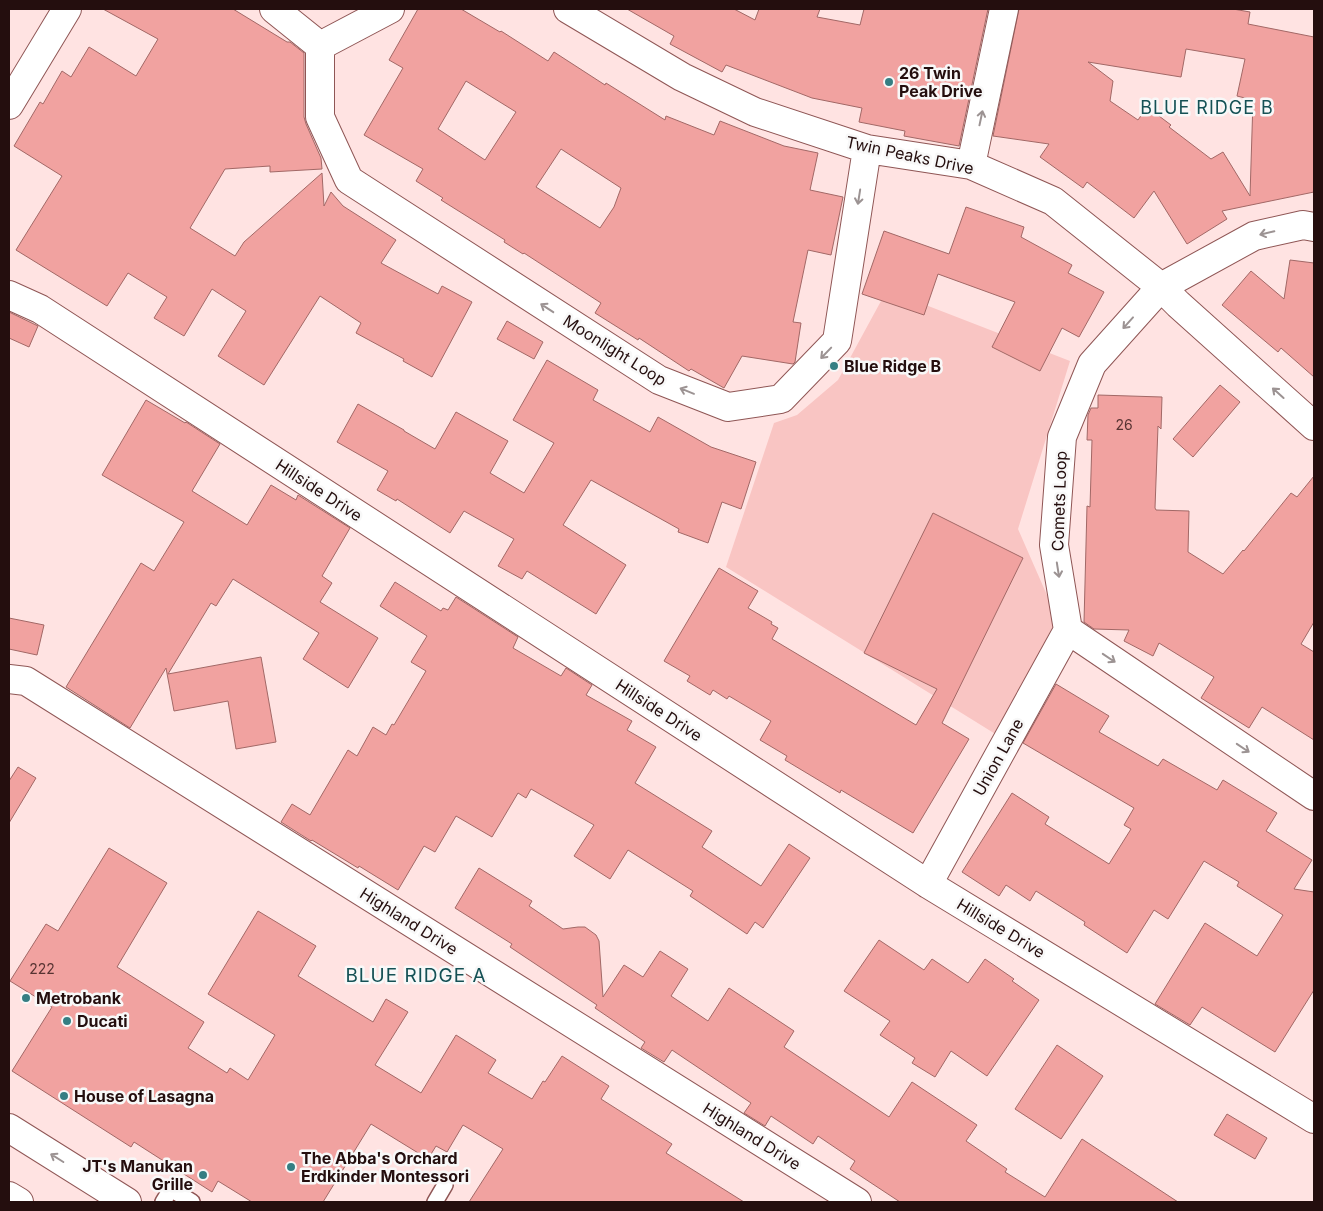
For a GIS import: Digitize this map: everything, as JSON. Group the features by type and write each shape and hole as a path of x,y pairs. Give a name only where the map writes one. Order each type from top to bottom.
{"street":[{"path":"9,105 67,9"},
{"path":"274,9 320,46 390,9"},
{"name":"Twin Peaks Drive","path":"568,9 682,77 755,112 867,149 971,165 1052,201 1161,287 1314,426"},
{"path":"971,165 1004,9"},
{"name":"Moonlight Loop","path":"320,46 320,117 349,180 659,380 728,408 781,399 837,341 867,149"},
{"name":"Comets Loop","path":"1068,630 1054,545 1062,437 1092,364 1161,287 1254,236 1303,225 1314,227"},
{"name":"Hillside Drive","path":"9,295 40,309 928,884 1314,1119"},
{"path":"1068,630 1314,796"},
{"name":"Union Lane","path":"928,884 1068,630"},
{"name":"Highland Drive","path":"9,678 26,681 857,1202"},
{"path":"9,1128 128,1202"},
{"path":"9,1196 19,1202"}],"lane":[{"path":"435,1202 445,1185"},
{"path":"163,1202 171,1189 192,1202"}],"shaded area":[{"path":"887,290 1070,361 1018,529 1057,618 997,735 726,567 774,423 797,415 838,380"}],"building":[{"path":"103,9 233,9 287,42 290,42 304,53 304,117 321,158 322,169 270,172 270,166 225,169 190,228 235,256 244,242 322,173 324,206 331,192 343,206 396,240 381,263 438,294 442,286 472,302 432,377 403,361 404,359 356,333 361,323 320,296 264,385 218,356 246,311 212,289 184,336 154,318 167,297 128,273 107,306 16,250 62,176 14,146 40,102 43,104 62,71 71,77 89,47 136,76 158,39"},
{"path":"418,9 461,9 501,31 548,61 554,52 665,120 666,116 714,135 720,121 784,146 818,153 810,190 843,197 831,255 808,250 793,322 801,323 795,362 793,364 742,356 724,388 691,369 689,371 639,338 638,340 595,313 601,303 441,200 443,198 416,181 423,169 364,135 403,68 389,60","holes":["466,81 516,112 485,160 438,129","561,149 621,188 614,207 600,228 536,187"]},
{"path":"627,9 734,9 755,20 759,9 820,9 817,17 860,25 864,9 988,9 959,146 904,136 905,131 859,122 862,108 812,98 726,65 722,72 670,44 674,36"},
{"path":"1019,9 1233,9 1250,12 1248,24 1314,37 1314,192 1222,211 1227,219 1187,244 1154,191 1134,218 1087,182 1083,188 1040,157 1049,144 993,136","holes":["1186,49 1245,59 1237,96 1253,100 1250,196 1223,152 1211,159 1169,127 1171,125 1147,107 1138,120 1110,101 1113,81 1088,62 1181,77"]},
{"path":"966,207 1024,227 1021,237 1072,265 1068,273 1104,292 1079,337 1062,328 1040,371 992,347 1015,302 938,274 924,315 862,294 884,231 949,254"},
{"path":"1290,260 1314,263 1314,377 1281,348 1278,352 1222,305 1251,271 1284,299"},
{"path":"9,312 38,326 29,347 9,338"},
{"path":"507,321 543,342 534,359 497,339"},
{"path":"547,360 598,390 593,400 650,432 658,417 711,447 756,462 741,509 722,502 708,543 678,532 679,529 591,480 563,525 626,565 596,614 527,571 522,579 498,566 514,539 464,511 450,533 397,499 396,501 377,490 388,471 337,442 358,404 435,449 456,412 508,441 490,473 524,493 554,443 513,420"},
{"path":"1220,385 1240,402 1193,457 1173,439"},
{"path":"1098,395 1162,397 1161,429 1158,426 1155,508 1156,510 1189,511 1188,552 1223,574 1291,493 1297,497 1314,476 1314,622 1301,644 1314,652 1314,740 1262,707 1249,728 1201,698 1214,677 1159,643 1153,656 1124,641 1129,630 1094,629 1084,622 1087,506 1090,507 1092,440 1087,440 1088,415 1091,408 1098,408"},
{"path":"146,400 186,422 220,444 192,491 247,525 271,485 296,500 298,495 350,528 322,576 332,583 320,602 378,638 348,688 303,659 319,633 233,579 216,606 211,603 168,674 261,657 276,742 236,749 228,701 174,711 166,668 130,728 66,687 141,563 154,571 184,522 102,475"},
{"path":"933,513 1023,558 942,723 969,739 913,833 841,790 840,793 785,760 787,756 760,740 771,721 729,696 727,699 713,690 710,695 687,681 690,676 664,661 719,568 758,591 748,608 772,622 771,624 778,628 772,639 916,725 937,689 864,653"},
{"path":"395,582 441,611 443,608 448,610 456,597 518,637 513,648 561,676 566,668 592,685 586,695 632,721 627,730 656,747 635,783 712,831 702,847 761,886 789,844 810,858 763,928 755,922 747,934 690,896 693,891 628,850 610,879 574,856 594,825 531,789 526,798 518,793 492,837 456,816 435,852 424,846 398,890 281,822 292,804 310,815 348,750 357,756 373,727 386,735 426,671 411,662 427,636 380,606"},
{"path":"9,618 44,625 37,655 9,649"},
{"path":"1056,684 1109,716 1099,732 1158,766 1163,759 1217,790 1223,780 1277,813 1266,831 1312,860 1294,889 1314,892 1314,990 1275,1052 1202,1007 1190,1025 1155,1004 1205,923 1257,956 1283,915 1237,886 1239,882 1204,861 1168,919 1154,910 1127,953 1084,925 1085,922 1036,891 1030,901 1006,885 999,896 962,872 1012,793 1049,817 1045,824 1109,864 1131,829 1124,825 1134,808 1023,743"},
{"path":"18,767 36,778 9,823 9,781"},
{"path":"109,848 167,883 117,967 204,1022 188,1048 227,1073 230,1068 248,1080 275,1035 208,994 258,911 316,946 298,976 373,1022 386,999 408,1012 375,1065 421,1093 456,1035 496,1060 488,1073 532,1099 562,1056 609,1086 601,1099 672,1144 666,1153 744,1202 469,1202 503,1149 463,1125 447,1152 436,1146 428,1159 371,1124 323,1202 252,1202 218,1181 212,1192 134,1142 131,1147 12,1071 52,1007 10,981 46,924 58,931"},
{"path":"479,868 532,901 529,906 563,929 585,927 596,935 599,941 603,997 624,965 643,977 660,951 688,969 671,996 708,1021 729,988 794,1031 784,1047 889,1117 912,1082 977,1125 966,1141 1007,1169 1005,1172 1045,1197 1082,1139 1178,1202 900,1202 850,1169 855,1161 818,1136 813,1144 771,1116 765,1126 744,1113 751,1103 672,1050 664,1062 641,1048 645,1042 595,1008 597,1005 510,947 512,944 455,908"},
{"path":"879,940 924,970 932,959 968,983 985,959 1014,979 1012,981 1039,1000 987,1076 951,1051 935,1077 912,1063 915,1058 880,1035 890,1021 844,991"},
{"path":"1057,1045 1103,1076 1061,1139 1015,1109"},
{"path":"1227,1114 1267,1138 1255,1159 1214,1135"}],"place":[{"name":"26 Twin Peak Drive","path":"889,82"},
{"name":"Blue Ridge B","path":"834,366"},
{"name":"Metrobank","path":"26,998"},
{"name":"Ducati","path":"67,1021"},
{"name":"House of Lasagna","path":"64,1096"},
{"name":"The Abba's Orchard Erdkinder Montessori","path":"291,1167"},
{"name":"JT's Manukan Grille","path":"203,1175"}],"district":[{"name":"BLUE RIDGE B","path":"1207,107"},
{"name":"BLUE RIDGE A","path":"416,975"}]}
